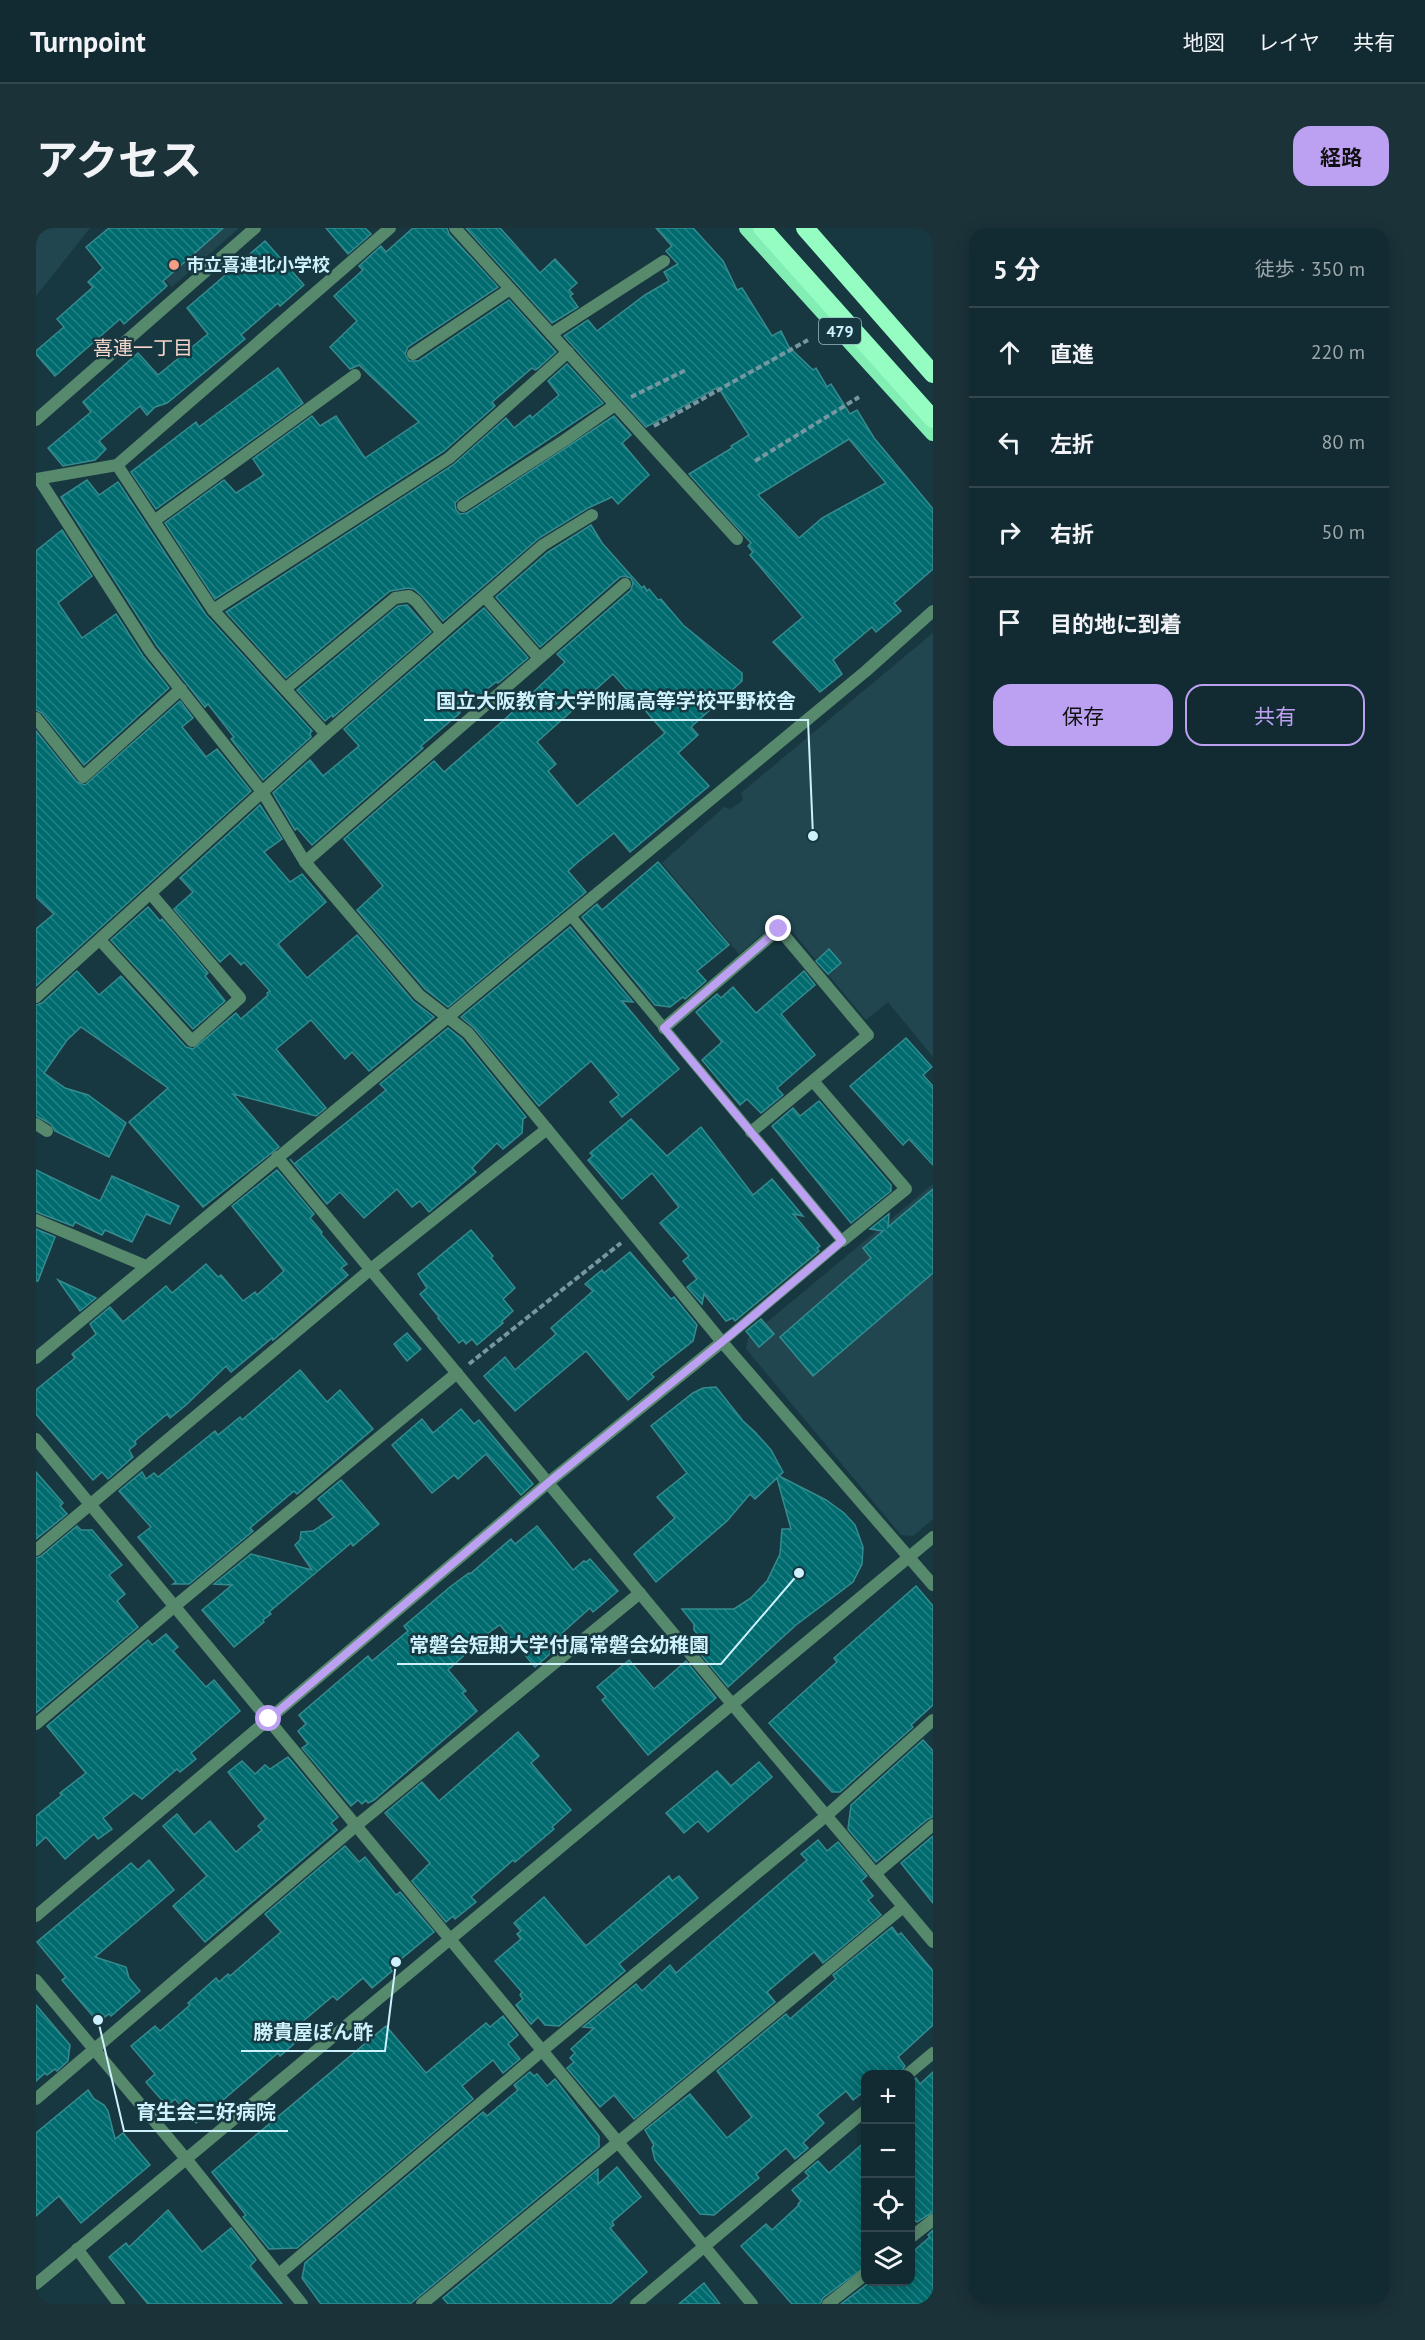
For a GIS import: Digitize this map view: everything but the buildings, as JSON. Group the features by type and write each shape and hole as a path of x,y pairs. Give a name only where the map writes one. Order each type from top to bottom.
{"highway":[{"name":"479","path":"747,228 933,433"},
{"path":"762,228 933,419"},
{"path":"805,228 933,374"},
{"name":"479","path":"811,228 933,366"}],"street":[{"path":"36,420 255,228"},
{"path":"390,228 117,465 37,479 150,651 263,793 305,862 419,995 468,1033 722,1342 933,1586"},
{"path":"455,228 737,539"},
{"path":"551,334 664,261"},
{"path":"413,354 510,289"},
{"path":"213,610 449,458 568,352"},
{"path":"154,521 355,375"},
{"path":"463,506 566,440 615,405"},
{"path":"117,465 213,610 326,734"},
{"path":"36,998 326,734 543,545 592,515"},
{"path":"305,862 626,584"},
{"path":"285,689 395,598 409,596 416,601 442,633"},
{"path":"485,597 539,658"},
{"path":"36,1358 866,671 933,611"},
{"path":"36,718 83,777 181,689"},
{"path":"100,940 192,1041 240,998 151,894"},
{"path":"664,1028 779,929 867,1035 751,1132"},
{"path":"813,1081 906,1189 842,1241"},
{"path":"36,1550 371,1269 547,1129"},
{"path":"277,1157 933,1942"},
{"path":"36,1220 147,1266"},
{"path":"36,1916 549,1482 722,1342"},
{"path":"36,1724 457,1373"},
{"path":"36,1439 752,2304"},
{"path":"36,2284 933,1537"},
{"path":"36,2099 357,1825 640,1593"},
{"path":"279,2274 543,2050 826,1816 933,1720"},
{"path":"875,1874 933,1826"},
{"path":"422,2304 903,1907"},
{"path":"36,1980 187,2160 302,2304"},
{"path":"913,2070 933,2053"},
{"path":"636,2304 861,2114"},
{"path":"915,2234 933,2220"},
{"path":"77,2249 119,2304"},
{"path":"828,2304 861,2278"}],"lane":[{"path":"570,915 842,1241 722,1342"}],"path":[{"path":"640,434 808,340"},
{"path":"615,405 686,370"},
{"path":"755,461 858,397"},
{"path":"457,1373 633,1233"}],"shaded area":[{"path":"36,228 90,228 36,296"},
{"name":"市立喜連北小学校","path":"108,228 239,228 172,287 128,239 122,244"},
{"path":"933,633 933,1057 888,1002 866,1020 781,918 739,954 662,863 724,807 731,809 743,800 741,793"},
{"path":"933,1184 933,1519 913,1536 901,1535 746,1349 748,1338"}],"place":[{"name":"市立喜連北小学校","path":"174,265"},
{"name":"国立大阪教育大学附属高等学校平野校舎","path":"813,836"},
{"name":"常磐会短期大学付属常磐会幼稚園","path":"799,1573"},
{"name":"勝貴屋ぽん酢","path":"396,1962"},
{"name":"育生会三好病院","path":"98,2020"}],"district":[{"name":"喜連一丁目","path":"143,348"}],"route":[{"path":"269,1719 549,1482 842,1241 664,1028 779,929"}]}
